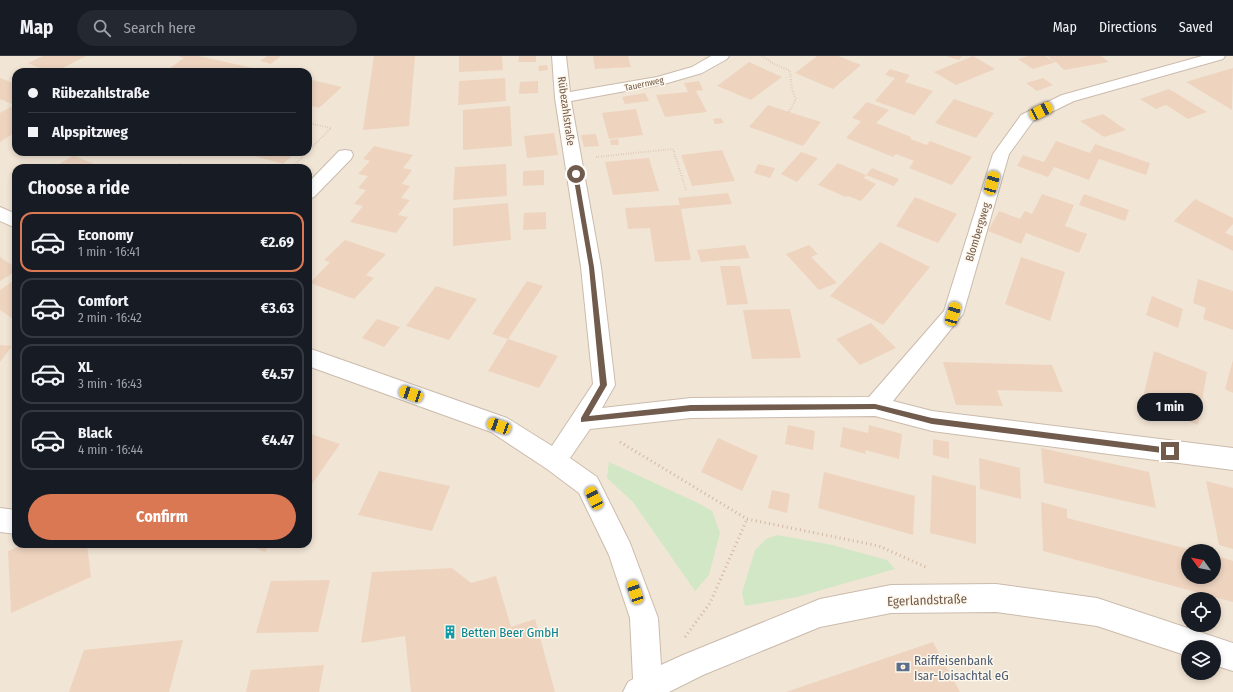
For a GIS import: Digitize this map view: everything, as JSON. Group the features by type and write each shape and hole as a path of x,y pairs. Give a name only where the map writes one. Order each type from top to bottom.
{"street":[{"name":"Rübezahlstraße","path":"555,461 583,420 604,385 592,267 563,98 559,56"},
{"name":"Tauernweg","path":"563,98 659,82 697,70 722,56"},
{"name":"Blombergweg","path":"875,406 953,314 1001,154 1027,118 1068,98 1218,56"},
{"path":"312,189 345,155"},
{"path":"0,213 12,220"},
{"path":"312,358 499,426 555,461 588,485 621,552 644,618 644,691"},
{"path":"583,420 691,408 875,406 932,421 1233,459"},
{"path":"0,520 12,522"},
{"name":"Egerlandstraße","path":"644,691 693,665 820,613 891,599 996,598 1097,612 1182,640"},
{"path":"1221,653 1233,657"}],"path":[{"path":"762,56 774,64 790,71 793,82 792,94 796,100 789,112"},
{"path":"312,124 331,128 312,148"},
{"path":"573,159 673,149 686,190"},
{"path":"296,164 304,156"},
{"path":"583,420 747,519 879,546 934,571"},
{"path":"683,640 710,603 747,519"}],"shaded area":[{"path":"0,56 1233,56 1233,692 0,692"}],"green space":[{"path":"609,462 712,511 720,533 709,575 695,591 633,502 607,478"},
{"path":"777,535 832,545 887,560 895,569 797,597 745,606 742,593 755,550 766,539"}],"building":[{"path":"43,56 86,56 63,68 39,68 28,63"},
{"path":"178,56 199,56 253,68 170,68 184,58"},
{"path":"267,56 281,56 271,64 260,61"},
{"path":"374,56 415,56 409,126 363,130"},
{"path":"459,56 502,56 503,70 459,72"},
{"path":"519,56 536,56 536,62 518,62"},
{"path":"593,56 628,56 631,67 595,69"},
{"path":"817,56 838,56 861,65 833,89 795,73"},
{"path":"946,56 962,56 959,60"},
{"path":"973,56 995,69 956,85 934,72"},
{"path":"1028,56 1046,56 1054,62 1048,56 1101,56 1109,62 1064,70 1056,62 1033,69 1018,59"},
{"path":"749,62 782,77 751,100 717,86"},
{"path":"547,65 548,70 539,71 538,66"},
{"path":"1233,68 1232,110 1186,82 1202,77"},
{"path":"890,69 910,75 905,82 933,91 914,115 875,101 895,78 885,75"},
{"path":"0,78 12,82 12,104 0,99"},
{"path":"505,78 506,101 458,105 459,81"},
{"path":"1043,78 1053,85 1037,91 1026,83"},
{"path":"312,80 342,87 319,108 312,106"},
{"path":"538,81 538,93 519,94 520,82"},
{"path":"699,81 703,90 696,91 707,112 665,117 656,95 688,92 684,83"},
{"path":"1169,89 1207,112 1188,119 1166,105 1156,109 1140,99"},
{"path":"645,93 649,101 625,104 622,97"},
{"path":"954,99 994,113 976,138 935,123"},
{"path":"867,102 889,110 876,123 911,137 910,139 927,145 930,141 972,157 952,185 909,168 914,161 896,154 893,157 846,138 861,121 852,118"},
{"path":"768,105 821,122 803,146 749,127"},
{"path":"12,106 12,134 0,142 0,113"},
{"path":"510,106 512,146 463,150 463,110"},
{"path":"636,109 643,135 609,139 602,113"},
{"path":"1103,114 1126,130 1104,137 1080,121"},
{"path":"721,118 724,123 715,124 713,119"},
{"path":"554,133 558,155 527,158 524,136"},
{"path":"596,134 599,146 584,147 581,135"},
{"path":"618,139 619,145 611,145 610,140"},
{"path":"1056,141 1090,153 1095,144 1150,163 1146,175 1099,159 1089,180 1054,167 1048,177 1017,166 1023,155 1044,162"},
{"path":"374,146 413,155 403,168 412,170 402,184 410,186 401,198 410,200 398,215 408,217 396,233 350,222 363,206 354,204 366,190 358,188 368,176 358,174 370,161 363,159"},
{"path":"722,150 735,181 692,186 681,155"},
{"path":"801,152 818,158 797,182 781,174"},
{"path":"72,156 76,156 94,164 59,164"},
{"path":"254,156 292,156 283,164"},
{"path":"649,158 659,191 613,195 605,162"},
{"path":"838,163 866,175 864,178 876,184 861,201 848,196 846,197 818,185"},
{"path":"506,164 507,196 453,200 455,167"},
{"path":"758,164 775,168 770,178 754,173"},
{"path":"872,168 899,179 894,186 866,175"},
{"path":"544,170 544,185 523,186 523,171"},
{"path":"728,193 732,204 681,209 691,260 655,262 650,228 628,229 625,208 680,205 678,198"},
{"path":"1042,194 1074,205 1065,226 1087,234 1079,253 1026,233 1021,244 988,231 999,211 1020,219 1025,211 1032,214"},
{"path":"1084,194 1129,210 1125,221 1079,205"},
{"path":"915,197 957,214 938,243 896,226"},
{"path":"1195,199 1233,218 1233,224 1225,233 1233,236 1233,251 1174,221"},
{"path":"508,203 511,240 453,246 453,208"},
{"path":"546,212 546,229 523,230 524,213"},
{"path":"345,240 386,254 366,275 374,278 354,299 312,284 312,281 330,262 324,260"},
{"path":"880,242 930,267 883,325 830,296"},
{"path":"745,245 750,258 701,262 697,250"},
{"path":"809,245 818,254 811,257 837,283 819,290 786,254"},
{"path":"0,257 12,265 12,274 0,281"},
{"path":"1021,257 1065,272 1050,321 1005,304"},
{"path":"720,266 740,266 748,304 727,305"},
{"path":"1198,279 1233,291 1233,330 1203,319 1206,308 1193,303"},
{"path":"527,281 543,286 508,339 492,334"},
{"path":"12,282 12,318 0,310 0,290"},
{"path":"436,286 477,299 449,340 406,326"},
{"path":"1152,296 1183,309 1178,328 1146,315"},
{"path":"790,309 801,358 752,359 743,310"},
{"path":"377,319 400,327 384,347 362,338"},
{"path":"871,323 896,348 860,365 836,339"},
{"path":"508,339 558,356 539,388 488,371"},
{"path":"0,345 12,346 0,362"},
{"path":"1154,351 1207,372 1198,425 1142,402"},
{"path":"1233,360 1233,393 1225,389"},
{"path":"943,362 1052,365 1063,392 997,390 1003,406 956,405"},
{"path":"788,425 815,431 813,450 785,444"},
{"path":"869,425 902,434 899,459 865,450 866,454 840,447 843,427 868,433"},
{"path":"312,434 340,444 312,484"},
{"path":"718,438 758,456 742,491 701,472"},
{"path":"933,439 949,442 949,459 933,455"},
{"path":"1041,448 1149,472 1156,508 1044,483"},
{"path":"979,458 1020,468 1021,499 980,489"},
{"path":"379,471 450,486 432,531 358,515"},
{"path":"824,472 915,496 913,535 818,508"},
{"path":"932,475 976,486 976,544 930,533"},
{"path":"1206,481 1233,488 1233,549 1219,544"},
{"path":"772,490 790,494 787,513 768,508"},
{"path":"1041,502 1067,509 1067,518 1181,547 1181,584 1221,584 1221,557 1233,561 1233,602 1221,599 1221,592 1196,592 1043,551"},
{"path":"15,548 87,548 91,577 11,613 8,551"},
{"path":"254,548 268,548 265,552"},
{"name":"Betten Beer GmbH","path":"452,568 471,583 496,576 511,627 535,619 555,692 411,692 405,636 361,643 372,572"},
{"path":"330,580 318,632 256,633 271,581"},
{"path":"183,640 169,692 69,692 84,650"},
{"name":"Raiffeisenbank Isar-Loisachtal eG","path":"933,642 960,692 786,692"},
{"path":"324,665 319,692 246,692 251,670"}],"place":[{"name":"Betten Beer GmbH","path":"450,632"},
{"name":"Raiffeisenbank Isar-Loisachtal eG","path":"903,667"}],"route":[{"path":"576,174 592,267 604,385 583,420 691,408 875,406 932,421 1170,451"}]}
